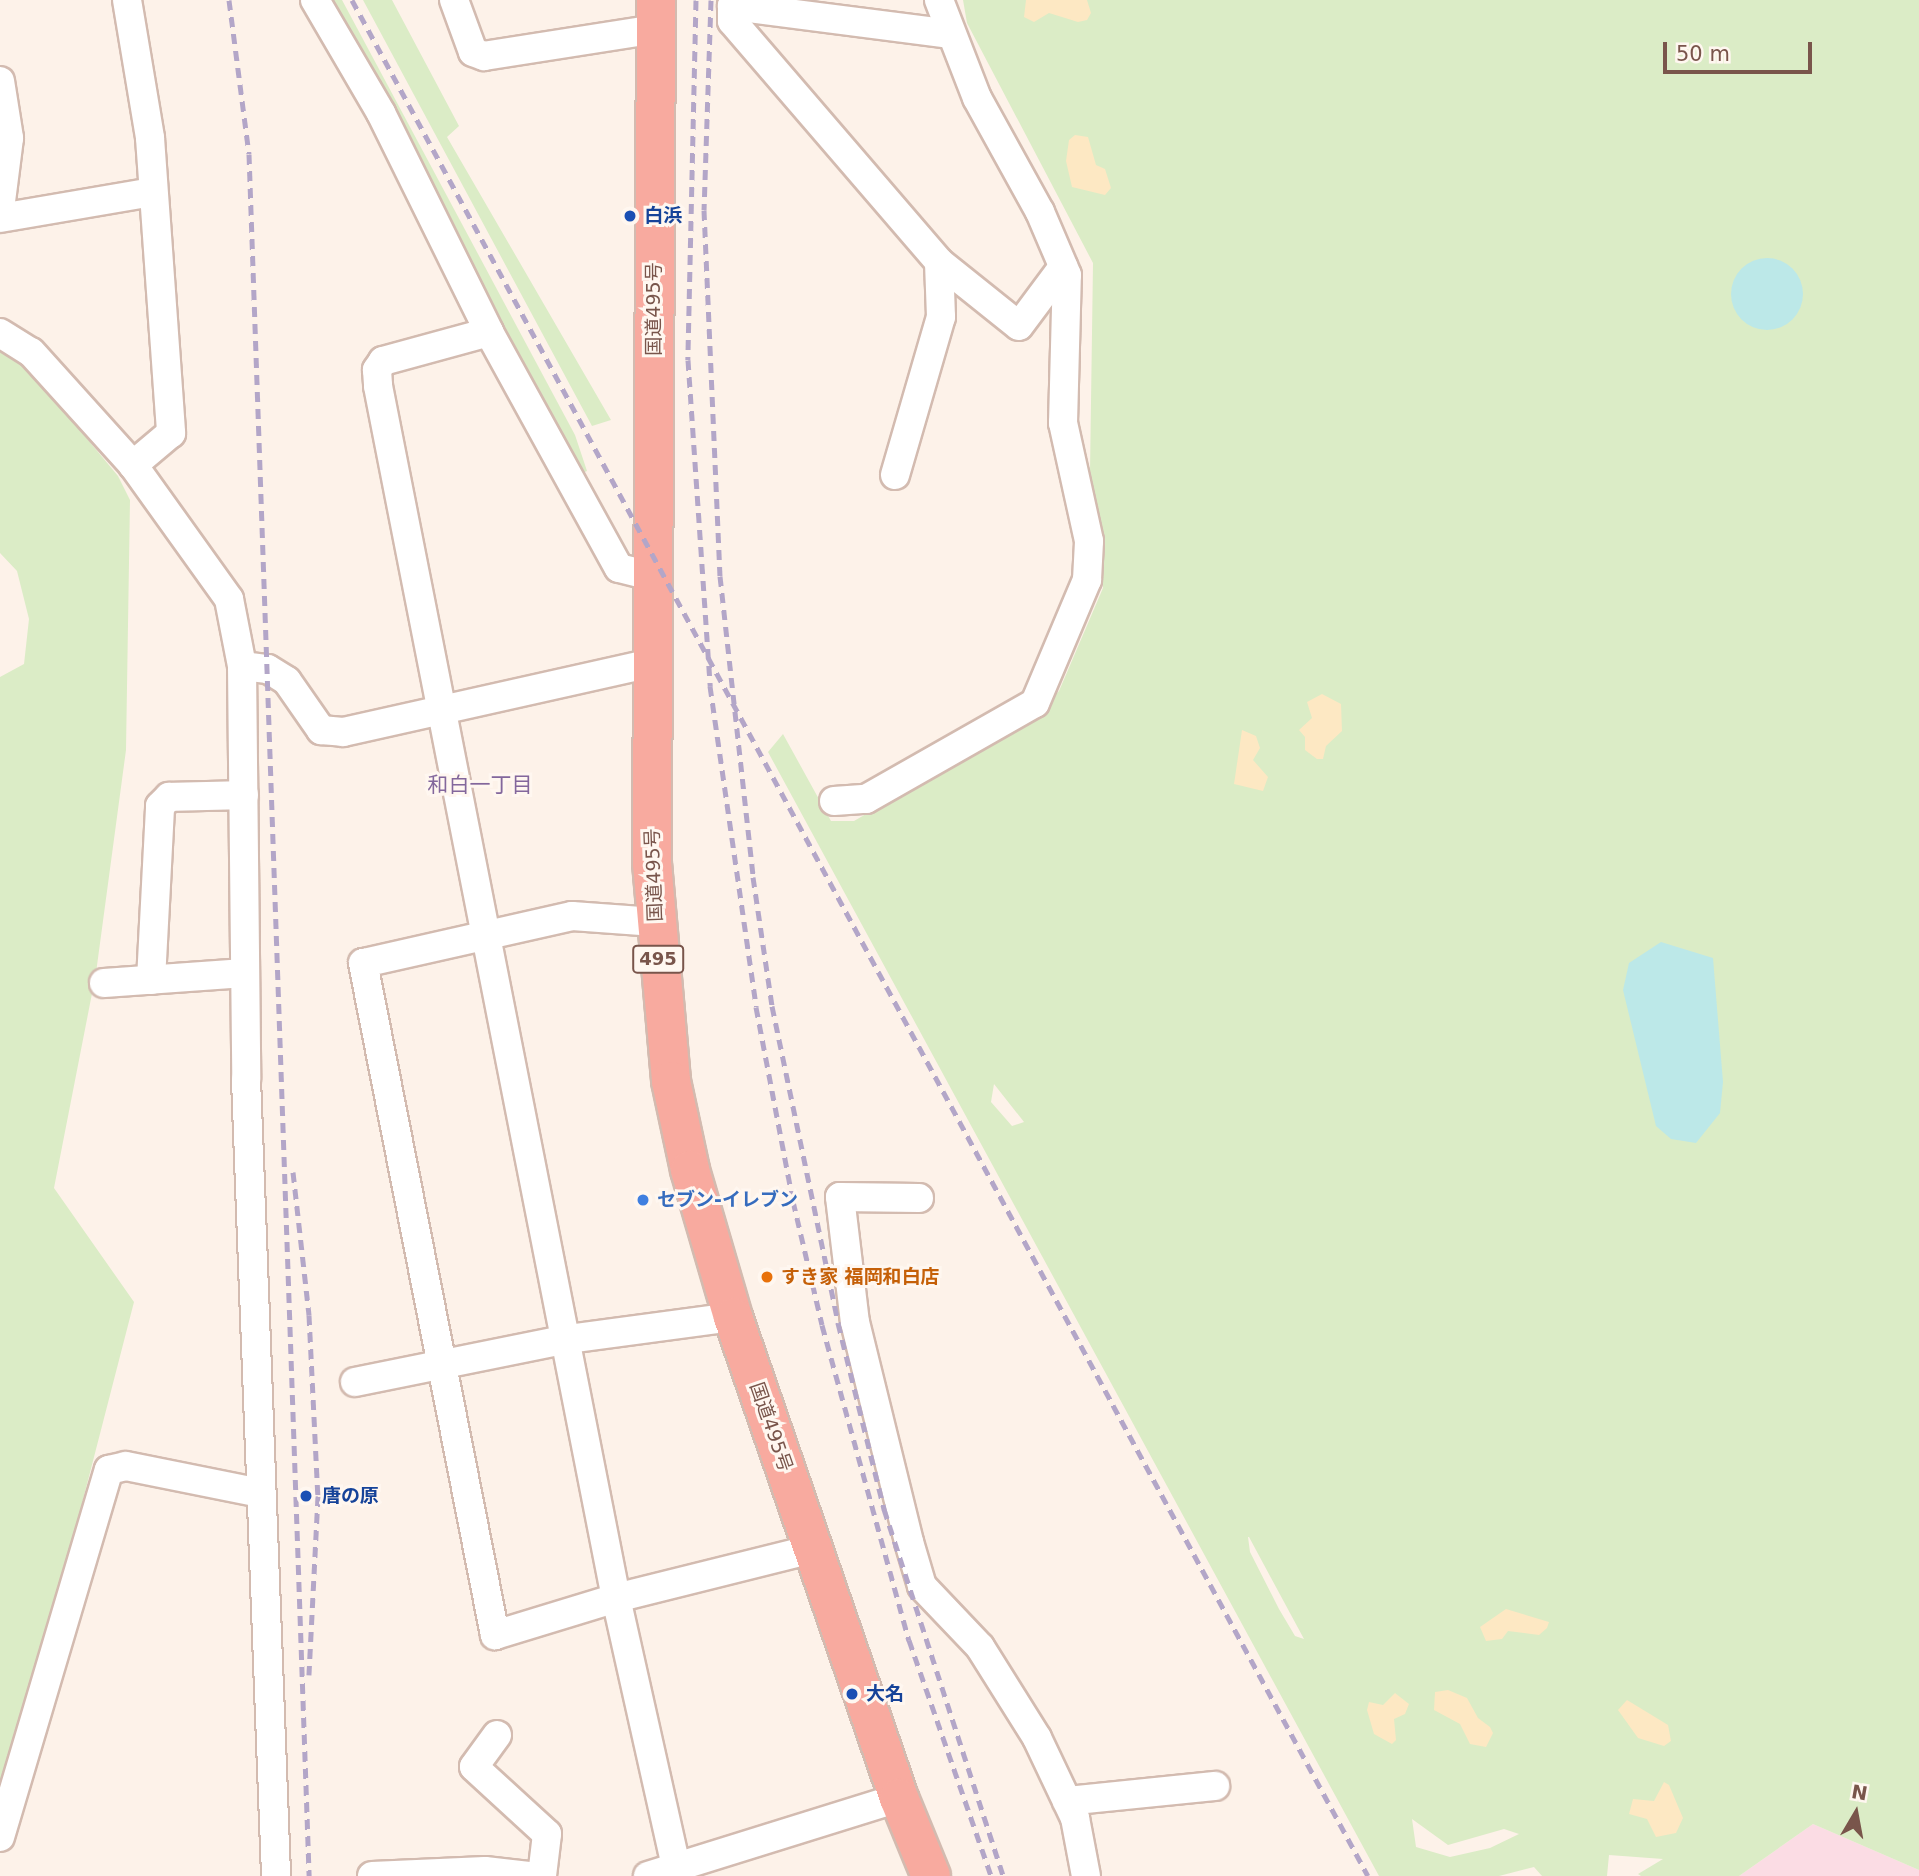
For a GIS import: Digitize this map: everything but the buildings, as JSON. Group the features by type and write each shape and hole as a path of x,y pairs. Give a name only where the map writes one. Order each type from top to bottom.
{"highway":[{"name":"国道495号","path":"656,15 655,922 671,1081 690,1170 733,1317 900,1798 931,1876"}],"street":[{"path":"127,0 150,138 171,433 133,465"},
{"path":"315,0 381,113 489,332 619,568 656,577"},
{"path":"454,0 473,52 484,56 656,15"},
{"path":"834,801 866,799 1035,703 1087,580 1089,541 1063,423 1063,267 1040,212 977,98 939,0"},
{"path":"951,34 732,6 732,21 939,262 1019,327 1063,267"},
{"path":"0,81 9,138 0,209"},
{"path":"0,218 152,192"},
{"path":"895,475 942,317 939,262"},
{"path":"489,332 383,361 377,370 484,933 568,1339 616,1598 677,1872"},
{"path":"0,333 31,352 133,465 229,599 242,666 246,973 260,1493 276,1876"},
{"path":"242,666 268,669 287,681 321,730 342,732 655,662"},
{"path":"151,980 160,806 169,797 244,795"},
{"path":"655,922 572,916 484,933 363,963 495,1635 616,1598 813,1549"},
{"path":"104,983 246,973"},
{"path":"919,1198 840,1197 855,1322 909,1542 922,1587 980,1647 1037,1738 1075,1818 1086,1876"},
{"path":"355,1382 568,1339 733,1317"},
{"path":"0,1837 109,1470 126,1466 260,1493"},
{"path":"497,1735 474,1766 547,1834 542,1876"},
{"path":"1067,1801 1215,1786"},
{"path":"648,1876 677,1872 900,1798"},
{"path":"372,1876 529,1876"}],"shaded area":[{"path":"1813,1824 1919,1870 1919,1876 1739,1876"}],"green space":[{"path":"319,0 342,0 575,435 587,471 573,477"},
{"path":"363,0 392,0 459,126 447,137 611,420 592,426"},
{"path":"963,0 1919,0 1919,1870 1813,1824 1739,1876 1641,1876 1638,1874 1663,1859 1609,1855 1607,1876 1542,1876 1534,1867 1499,1876 1379,1876 768,752 783,734 831,821 854,821 1028,720 1059,691 1103,588 1090,471 1093,263 967,23","holes":["994,1084 1024,1122 1012,1126 991,1102","1248,1537 1304,1639 1295,1636 1250,1552","1412,1819 1448,1845 1504,1829 1519,1834 1490,1848 1450,1857 1416,1847"]},
{"path":"0,350 23,367 69,417 118,476 130,500 126,750 96,973 54,1188 134,1302 62,1581 0,1784 0,677 24,664 29,619 17,571 0,553"}],"sand":[{"path":"1026,0 1087,0 1091,13 1087,20 1078,22 1049,13 1034,22 1024,17"},
{"path":"1075,135 1088,137 1096,165 1105,169 1111,188 1105,195 1072,187 1066,161 1069,140"},
{"path":"1322,694 1341,704 1342,731 1326,746 1323,759 1317,759 1305,750 1305,737 1299,730 1312,718 1307,702"},
{"path":"1242,730 1256,736 1260,748 1253,760 1268,777 1263,791 1234,784"},
{"path":"1506,1609 1549,1622 1547,1628 1539,1635 1508,1631 1502,1639 1486,1641 1480,1627"},
{"path":"1448,1690 1467,1698 1478,1718 1490,1727 1493,1733 1486,1747 1470,1744 1460,1724 1434,1710 1435,1692"},
{"path":"1395,1693 1409,1704 1405,1714 1394,1719 1396,1740 1392,1744 1374,1734 1367,1710 1369,1702 1383,1705"},
{"path":"1627,1700 1668,1725 1671,1741 1664,1746 1638,1738 1618,1710"},
{"path":"1664,1782 1669,1785 1683,1818 1676,1833 1656,1837 1647,1819 1629,1814 1633,1799 1654,1801"}],"water":[{"path":"1767,258 1781,261 1793,268 1800,280 1803,294 1800,308 1793,320 1781,327 1767,330 1753,327 1741,320 1734,308 1731,294 1734,280 1741,268 1753,261"},
{"path":"1661,942 1713,958 1723,1082 1720,1113 1696,1143 1671,1139 1656,1126 1623,990 1629,963"}],"railway":[{"path":"229,0 249,154 309,1876"},
{"path":"352,0 1368,1876"},
{"path":"696,0 688,360 710,686 756,1007 793,1201 822,1325 909,1640 991,1876"},
{"path":"711,0 704,210 720,576 753,877 772,1006 838,1323 884,1509 1003,1876"},
{"path":"293,1172 309,1315 318,1496 309,1675"}],"place":[{"name":"白浜","path":"630,216"},
{"name":"セブン-イレブン","path":"643,1200"},
{"name":"すき家 福岡和白店","path":"767,1277"},
{"name":"唐の原","path":"306,1496"},
{"name":"大名","path":"852,1694"}],"district":[{"name":"和白一丁目","path":"480,785"}]}
